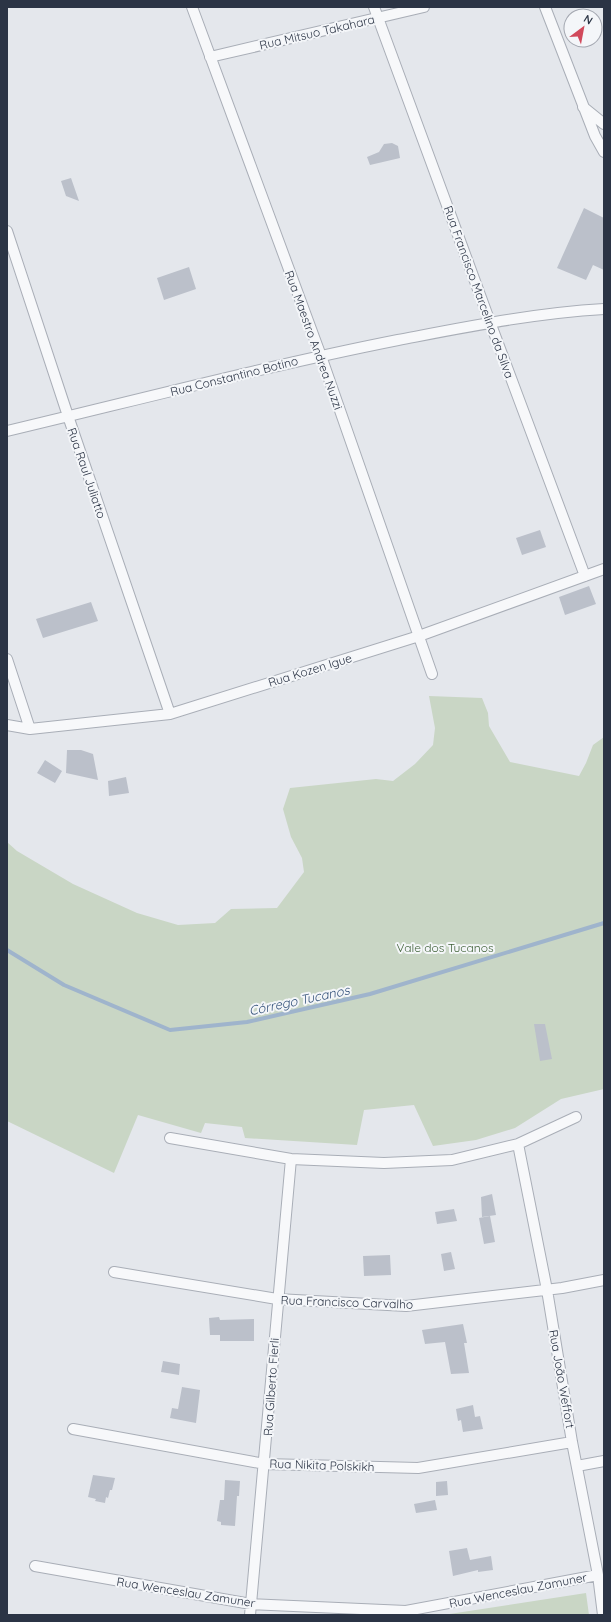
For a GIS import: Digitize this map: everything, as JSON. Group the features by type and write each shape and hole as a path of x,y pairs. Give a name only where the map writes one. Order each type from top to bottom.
{"street":[{"name":"Rua Maestro Andrea Nuzzi","path":"192,7 321,356 432,674"},
{"name":"Rua Francisco Marcelino da Silva","path":"374,7 585,576"},
{"name":"Rua Mitsuo Takahara","path":"210,57 424,7"},
{"path":"545,7 594,136 604,152"},
{"path":"583,107 604,124"},
{"path":"594,136 598,131 604,128"},
{"name":"Rua Raul Juliatto","path":"7,231 68,416 170,714"},
{"name":"Rua Constantino Botino","path":"7,431 321,356 490,322 573,311 604,309"},
{"name":"Rua Kozen Igue","path":"7,725 30,729 170,714 419,636 604,569"},
{"path":"7,658 30,729"},
{"path":"170,1138 291,1159 384,1163 452,1160 518,1144 576,1117"},
{"name":"Rua João Weffort","path":"518,1144 547,1290 572,1442 598,1575 603,1615"},
{"name":"Rua Gilberto Fierli","path":"250,1615 265,1464 291,1159"},
{"name":"Rua Francisco Carvalho","path":"114,1272 278,1299 406,1306 547,1290 604,1280"},
{"name":"Rua Nikita Polskikh","path":"73,1429 265,1464 418,1468 572,1442"},
{"path":"577,1466 604,1462"},
{"name":"Rua Wenceslau Zamuner","path":"35,1566 251,1604 406,1611 598,1575"}],"green space":[{"name":"Vale dos Tucanos","path":"429,696 482,698 488,713 489,726 510,762 579,776 593,745 604,737 604,1089 561,1099 515,1128 476,1140 433,1146 414,1105 364,1110 357,1145 245,1138 242,1127 205,1123 201,1133 138,1115 114,1173 7,1121 7,842 17,851 73,884 137,913 178,925 215,923 231,909 277,908 304,872 302,858 291,837 283,809 290,788 376,779 393,781 415,764 433,745 435,728"},
{"path":"586,1593 589,1615 443,1615"}],"building":[{"path":"392,143 398,146 400,158 370,165 367,157 379,152 384,144"},
{"path":"71,178 79,201 66,196 61,181"},
{"path":"584,208 604,218 604,270 593,265 586,280 557,268"},
{"path":"189,267 196,289 164,300 157,278"},
{"path":"540,530 546,547 522,555 516,538"},
{"path":"589,586 596,604 565,615 559,597"},
{"path":"91,602 98,621 43,638 36,619"},
{"path":"67,750 81,750 93,754 98,780 66,773"},
{"path":"45,760 62,771 55,783 37,773"},
{"path":"126,777 129,793 109,796 108,781"},
{"path":"534,1024 545,1024 552,1059 540,1061"},
{"path":"492,1194 496,1215 482,1217 481,1197"},
{"path":"454,1209 457,1221 437,1224 435,1212"},
{"path":"490,1216 495,1242 484,1244 479,1218"},
{"path":"451,1252 455,1269 444,1271 441,1254"},
{"path":"390,1255 391,1275 364,1276 363,1256"},
{"path":"219,1317 220,1320 254,1319 254,1341 220,1341 220,1335 210,1335 209,1318"},
{"path":"463,1324 467,1343 464,1343 469,1373 451,1374 445,1342 425,1344 422,1330"},
{"path":"163,1361 180,1364 179,1375 161,1372"},
{"path":"182,1387 200,1390 196,1423 170,1418 172,1408 178,1409"},
{"path":"473,1405 475,1417 480,1416 483,1429 463,1432 461,1420 458,1421 456,1409"},
{"path":"93,1475 115,1478 112,1490 110,1490 108,1498 106,1497 105,1503 95,1501 96,1499 88,1497"},
{"path":"225,1480 240,1481 239,1496 237,1496 235,1526 221,1525 221,1522 217,1521 220,1500 224,1500"},
{"path":"447,1481 448,1495 436,1496 436,1482"},
{"path":"435,1500 437,1510 416,1513 414,1504"},
{"path":"467,1548 470,1560 491,1556 493,1570 478,1572 478,1570 453,1576 449,1551"}],"waterway":[{"name":"Córrego Tucanos","path":"7,950 64,985 170,1030 247,1022 370,994 604,923"}]}
